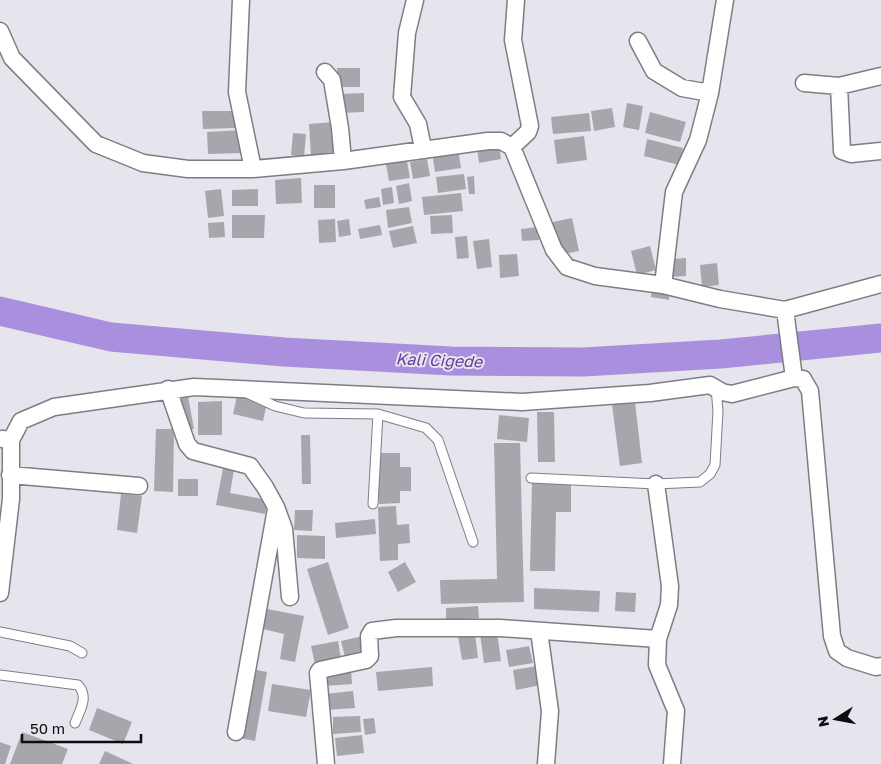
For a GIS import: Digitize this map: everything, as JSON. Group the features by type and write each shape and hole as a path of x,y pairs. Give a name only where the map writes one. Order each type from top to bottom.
{"street":[{"path":"241,0 237,92 253,169"},
{"path":"415,0 407,33 402,97 418,124 423,148"},
{"path":"512,147 528,132 530,122 513,40 516,0"},
{"path":"663,285 674,192 698,140 710,93 725,0"},
{"path":"0,31 12,58 96,144 143,163 188,169 253,169 343,161 423,148 501,141 512,147 554,250 567,267 596,276 663,285 720,300 786,314 881,284"},
{"path":"638,41 654,72 682,88 710,93"},
{"path":"325,72 332,80 343,161"},
{"path":"804,83 839,86 881,76"},
{"path":"839,86 842,150 851,154 881,151"},
{"path":"786,314 793,370 810,391 832,636 837,651 847,658 876,667 881,666"},
{"path":"0,593 11,499 5,439 21,421 54,407 194,387 522,402 650,393 710,385 722,392 732,394 793,370"},
{"path":"168,390 187,444 193,451 250,466 257,473 276,507 284,528 290,597"},
{"path":"10,475 140,486"},
{"path":"656,484 670,586 669,605 658,639 657,665 676,711 672,764"},
{"path":"236,732 276,507"},
{"path":"326,764 319,710 318,672 366,660 370,656 369,636 372,631 396,628 500,628 658,639"},
{"path":"538,631 550,710 546,764"}],"lane":[{"path":"531,478 656,484 700,482 710,474 715,465 718,411 716,388"},
{"path":"242,390 275,406 304,413 378,414 426,428 438,440 473,542"},
{"path":"373,504 378,414"},
{"path":"0,632 70,646 82,653"},
{"path":"0,674 78,684 82,689 84,699 74,723"}],"building":[{"path":"337,68 360,68 360,87 337,87"},
{"path":"364,93 364,112 339,113 338,94"},
{"path":"627,103 643,106 639,130 623,127"},
{"path":"612,108 615,127 594,131 591,111"},
{"path":"202,111 235,111 235,128 203,129"},
{"path":"650,112 686,122 680,142 645,133"},
{"path":"589,113 591,131 553,134 551,117"},
{"path":"334,122 336,154 311,156 309,124"},
{"path":"242,130 243,153 208,154 207,132"},
{"path":"293,133 306,134 304,157 291,155"},
{"path":"584,136 587,160 557,164 554,140"},
{"path":"647,139 683,148 679,165 644,156"},
{"path":"499,145 501,159 479,163 477,148"},
{"path":"458,148 461,168 435,172 432,152"},
{"path":"427,159 430,176 413,179 410,162"},
{"path":"407,161 410,178 389,181 386,164"},
{"path":"464,174 466,189 438,193 436,177"},
{"path":"474,176 475,194 469,194 467,177"},
{"path":"301,178 302,203 276,204 275,180"},
{"path":"409,183 412,201 399,204 396,186"},
{"path":"314,185 335,185 335,208 314,208"},
{"path":"392,187 394,203 383,205 381,189"},
{"path":"221,189 224,216 208,218 205,191"},
{"path":"258,189 258,206 232,206 232,190"},
{"path":"461,193 463,211 424,215 422,197"},
{"path":"379,197 381,207 366,209 364,200"},
{"path":"409,207 412,223 388,228 386,210"},
{"path":"232,215 265,215 264,238 232,238"},
{"path":"452,215 453,233 431,234 430,216"},
{"path":"572,218 579,251 560,255 553,222"},
{"path":"335,219 336,242 319,243 318,220"},
{"path":"349,219 351,235 339,237 337,221"},
{"path":"224,222 225,237 209,238 208,223"},
{"path":"380,225 382,235 360,239 358,229"},
{"path":"413,226 417,243 393,248 389,231"},
{"path":"538,227 539,240 522,241 521,229"},
{"path":"467,236 469,258 457,259 455,237"},
{"path":"489,239 492,267 477,269 473,241"},
{"path":"650,246 656,270 637,275 631,251"},
{"path":"517,254 519,276 500,278 499,255"},
{"path":"686,258 686,276 671,277 670,259"},
{"path":"717,263 719,285 702,287 700,265"},
{"path":"652,287 670,290 669,300 651,297"},
{"path":"188,396 194,429 187,430 181,397"},
{"path":"237,396 267,403 263,421 233,414"},
{"path":"222,401 222,435 198,435 198,402"},
{"path":"635,402 642,463 620,466 612,405"},
{"path":"537,412 554,412 555,462 538,462"},
{"path":"499,415 529,418 527,442 497,439"},
{"path":"156,429 174,429 173,492 154,491"},
{"path":"301,435 310,435 311,484 302,484"},
{"path":"494,443 520,443 524,602 441,604 440,580 497,579"},
{"path":"379,453 400,453 400,467 411,467 411,491 400,491 400,503 379,504"},
{"path":"223,468 234,470 230,493 268,500 265,514 216,505"},
{"path":"178,479 198,479 198,496 178,496"},
{"path":"571,480 571,512 556,512 555,571 530,571 532,483"},
{"path":"121,494 142,496 137,533 117,530"},
{"path":"396,506 397,525 409,524 410,543 398,544 398,560 380,561 378,507"},
{"path":"295,510 313,510 312,531 294,530"},
{"path":"375,519 376,534 336,538 335,523"},
{"path":"297,535 325,536 325,559 297,558"},
{"path":"328,562 349,628 328,635 307,569"},
{"path":"405,562 416,582 398,592 388,572"},
{"path":"534,588 600,591 599,612 534,609"},
{"path":"616,592 636,593 635,612 615,611"},
{"path":"478,606 479,618 446,621 446,608"},
{"path":"267,609 304,616 295,662 280,659 284,634 263,629"},
{"path":"497,632 501,661 484,663 480,634"},
{"path":"475,634 478,658 462,660 458,636"},
{"path":"363,636 367,652 345,657 341,641"},
{"path":"338,641 341,659 315,664 311,646"},
{"path":"529,646 533,663 509,667 506,650"},
{"path":"537,666 541,685 516,690 513,670"},
{"path":"432,667 433,686 378,691 376,672"},
{"path":"251,669 267,672 255,741 239,738"},
{"path":"351,670 352,684 325,686 324,671"},
{"path":"272,684 311,690 306,717 268,711"},
{"path":"353,691 355,708 326,710 325,694"},
{"path":"97,708 132,722 123,744 89,730"},
{"path":"360,716 361,732 333,734 333,717"},
{"path":"374,718 376,733 365,735 363,719"},
{"path":"22,732 68,749 62,764 10,764"},
{"path":"362,735 364,753 337,756 335,738"},
{"path":"0,742 11,746 5,764 0,764"},
{"path":"105,751 133,764 99,764"}],"waterway":[{"name":"Kali Cigede","path":"0,311 111,337 284,352 451,361 583,362 721,354 881,338"}]}
